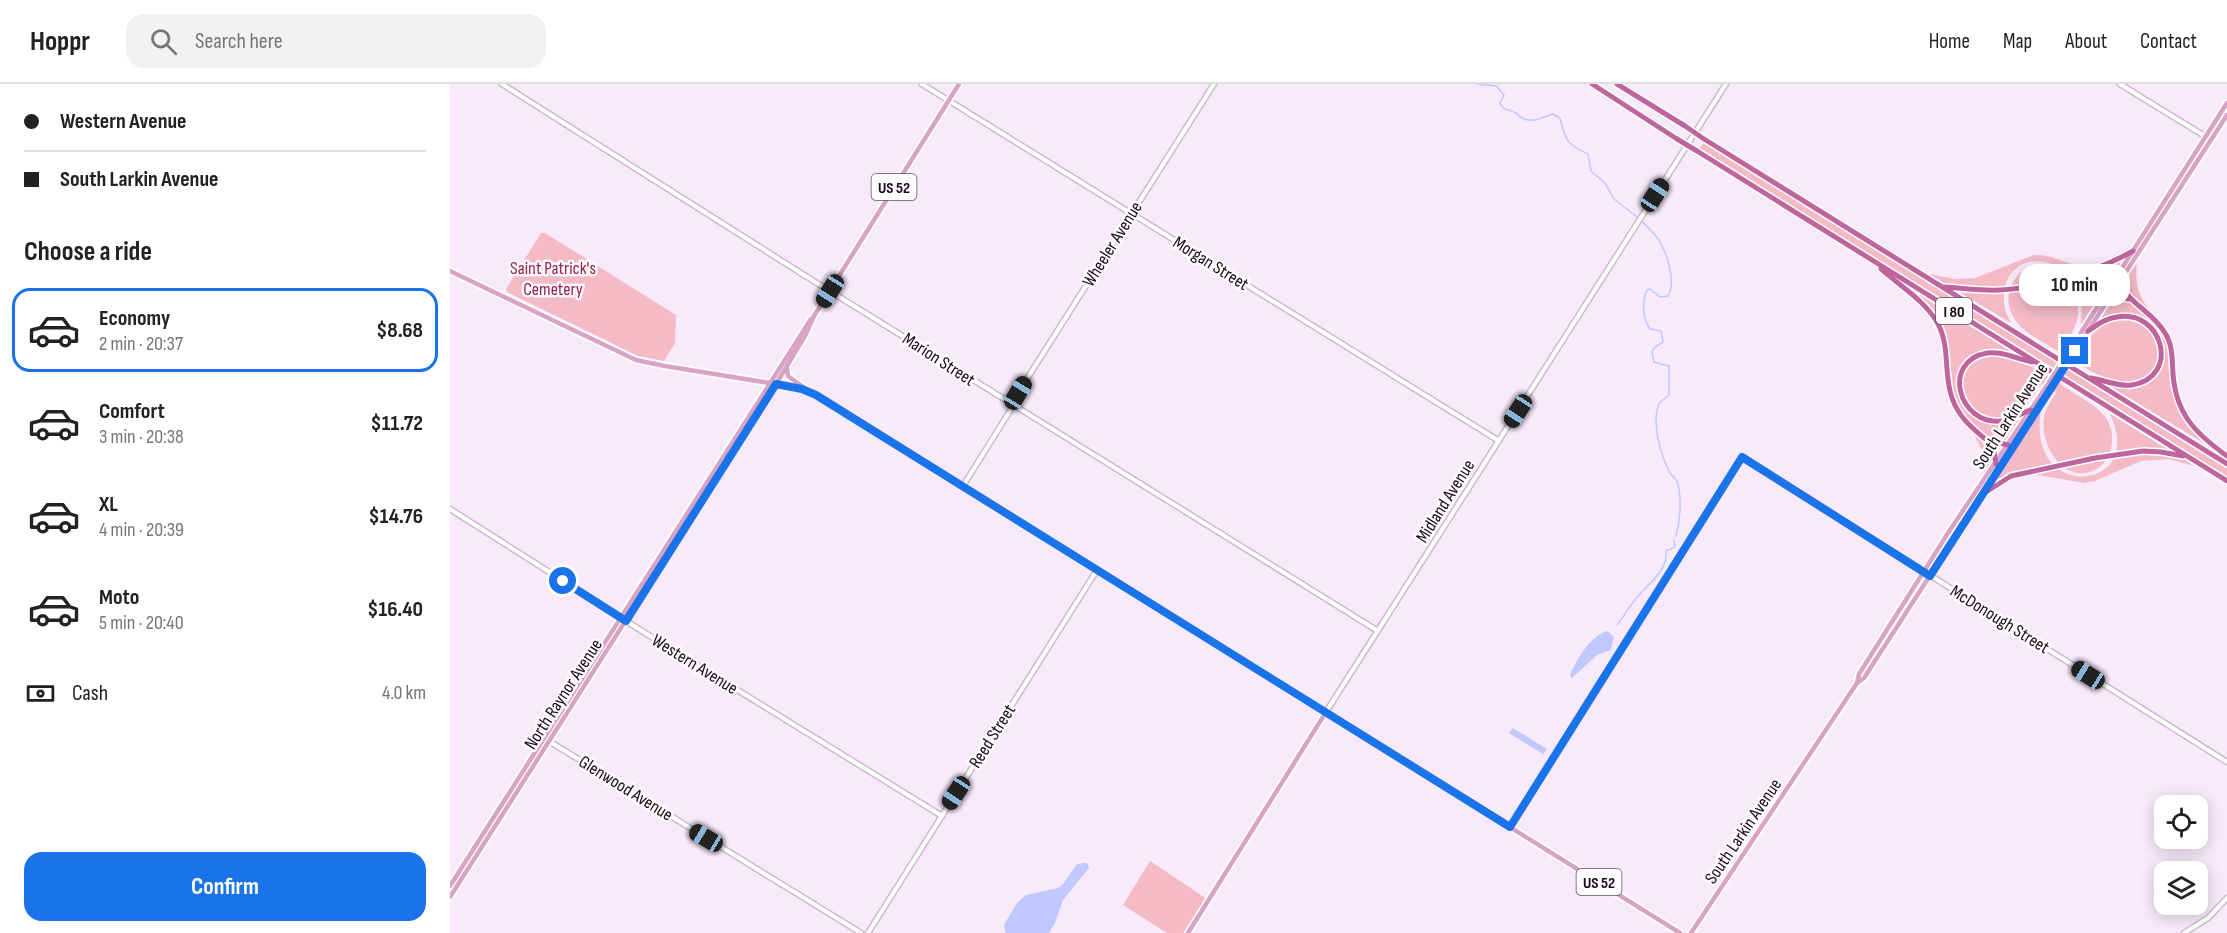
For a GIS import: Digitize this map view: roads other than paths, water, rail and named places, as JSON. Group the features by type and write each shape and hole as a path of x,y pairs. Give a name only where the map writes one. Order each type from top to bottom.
{"highway":[{"name":"I 80","path":"1592,84 2227,481"},
{"name":"I 80","path":"1617,84 2227,464"},
{"path":"1943,287 2001,290 2024,286 2093,270 2133,250"},
{"path":"1871,259 1919,301 1936,322 1947,352 1952,399 1967,424 1986,439 1994,449 1996,464"},
{"path":"2119,282 2129,299"},
{"path":"2108,295 2129,299 2150,313 2167,336 2171,348 2175,392 2184,415 2200,436 2227,456"},
{"path":"2088,331 2109,319 2131,317 2144,322 2154,332 2162,355 2160,364 2154,373 2137,384 2120,385 2088,378"},
{"path":"2031,410 2003,421 1982,418 1963,400 1959,389 1959,379 1969,362 1986,353 2009,355 2037,363"},
{"path":"1986,439 2008,445"},
{"path":"1983,494 2011,476 2105,456 2143,451 2179,454 2193,459"}],"main road":[{"name":"US 52","path":"959,84 814,316 787,366 788,376 813,394 1680,933"},
{"name":"South Larkin Avenue","path":"2074,348 2088,331 2133,250 2227,103"},
{"name":"South Larkin Avenue","path":"1691,933 1857,683 1864,678 1983,494 2048,388 2227,115"},
{"path":"450,271 636,360 769,383"},
{"name":"US 52","path":"813,394 802,389 769,383 805,325 814,316"},
{"name":"North Raynor Avenue","path":"450,897 547,739 787,366"},
{"name":"North Raynor Avenue","path":"624,619 769,383"},
{"name":"South Larkin Avenue","path":"1857,683 1859,674 1923,571 2048,388"},
{"name":"Midland Avenue","path":"1188,933 1326,712"},
{"name":"North Raynor Avenue","path":"450,886 503,809"}],"street":[{"name":"Marion Street","path":"502,84 1012,405 1378,631"},
{"name":"Morgan Street","path":"922,84 1499,441"},
{"name":"Wheeler Avenue","path":"963,486 1214,84"},
{"name":"Midland Avenue","path":"1326,712 1726,84"},
{"path":"2120,84 2211,140"},
{"name":"McDonough Street","path":"1510,827 1742,457 2227,762"},
{"name":"Western Avenue","path":"450,510 942,816"},
{"name":"Reed Street","path":"868,933 1097,570"},
{"name":"Glenwood Avenue","path":"547,739 861,933"},
{"path":"2184,933 2208,918 2227,898"}],"water":[{"path":"1607,631 1614,637 1611,650 1597,655 1572,678 1570,675 1585,649 1595,638"},
{"path":"1513,728 1547,749 1543,754 1509,733"},
{"path":"1085,863 1089,868 1063,900 1049,933 1006,933 1005,923 1017,903 1026,895 1058,888 1077,864"}],"waterway":[{"path":"1477,84 1496,86 1504,95 1500,103 1502,106 1524,119 1535,120 1553,114 1560,118 1568,141 1575,148 1588,154 1591,171 1605,183 1614,199 1637,217"},
{"path":"1642,221 1659,241 1671,274 1668,296 1660,297 1650,289 1647,290 1644,310 1645,320 1650,329 1661,331 1663,342 1652,352 1654,362 1669,366 1669,395 1659,404 1656,420 1663,458 1670,473 1676,479 1679,490 1680,510 1676,536"},
{"path":"1617,625 1634,601 1662,570 1666,551 1675,547 1674,540"}],"park label":[{"name":"Saint Patrick's Cemetery","path":"553,278"}]}
